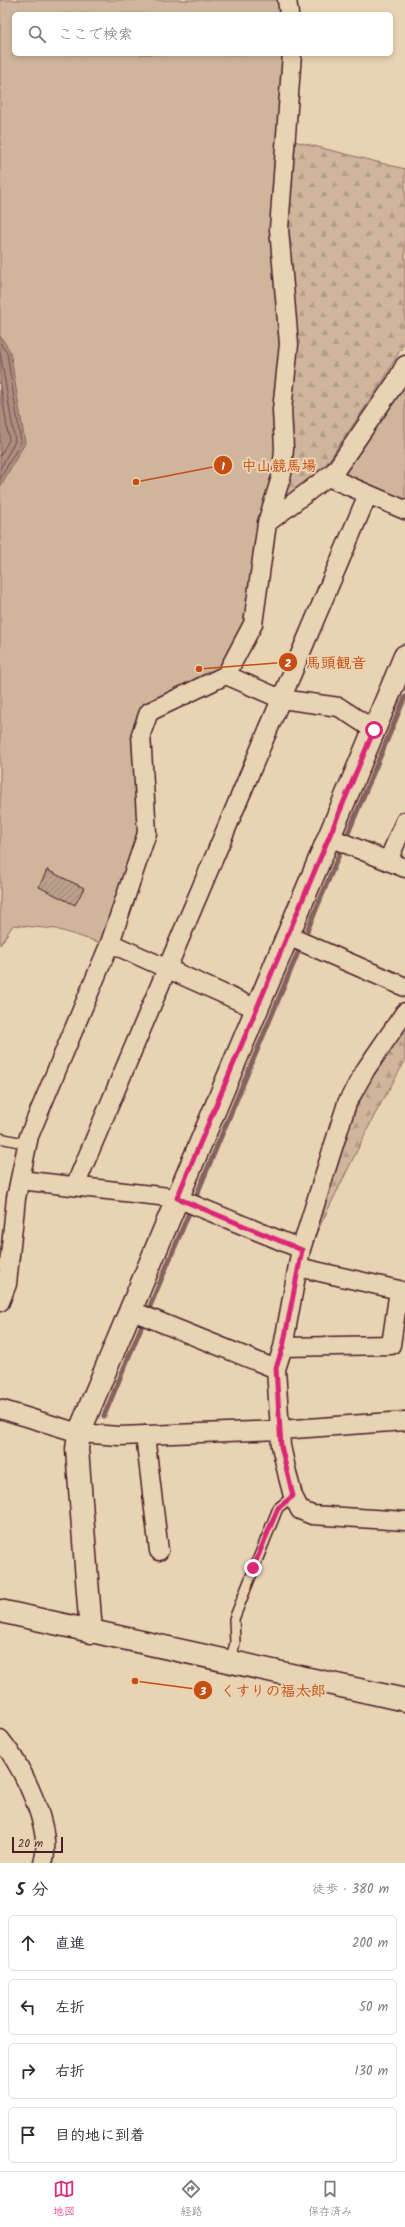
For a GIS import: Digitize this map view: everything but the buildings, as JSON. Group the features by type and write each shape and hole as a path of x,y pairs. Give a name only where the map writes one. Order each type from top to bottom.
{"street":[{"path":"287,0 289,12"},
{"path":"0,1302 7,1284 16,1198 28,1144 61,1057 110,943 146,833 141,734 149,712 226,675 253,624 267,523 282,474 284,448 282,410 290,344 279,229 292,56"},
{"path":"267,523 335,472 400,384 405,365"},
{"path":"328,477 405,510"},
{"path":"75,1186 368,494"},
{"path":"91,1632 77,1449 79,1433 405,656"},
{"path":"226,675 281,699 339,707 374,730"},
{"path":"388,861 405,821"},
{"path":"329,837 405,868"},
{"path":"288,936 405,987"},
{"path":"110,943 257,1009"},
{"path":"405,1012 366,1069 347,1103 302,1250 283,1347 276,1368 281,1446 293,1496 300,1510 312,1515 405,1521"},
{"path":"20,1180 177,1198 302,1250"},
{"path":"283,1347 391,1345 399,1290 298,1267"},
{"path":"130,1310 276,1368"},
{"path":"0,1409 79,1433 119,1436 280,1430 405,1421"},
{"path":"145,1435 159,1551"},
{"path":"0,1611 116,1638 405,1700"},
{"path":"0,1739 15,1760 43,1821 46,1839 43,1863"}],"lane":[{"path":"0,1138 28,1144"},
{"path":"230,1662 235,1643 234,1619 278,1508 293,1496"}],"green space":[{"path":"0,0 281,0 282,12 12,12 12,56 285,56 283,346 280,449 264,515 255,539 244,627 222,668 140,707 131,734 139,833 101,943 56,929 13,925 0,945"},
{"path":"294,141 405,169 405,341 384,379 323,469 279,506 298,337 285,229"},
{"path":"396,390 405,394 405,505 339,477"},
{"path":"405,1028 405,1061 374,1116 314,1238 356,1109 375,1072"}],"water":[{"path":"0,336 10,351 25,443 0,487"}],"waterway":[{"path":"104,1416 405,697"}],"place":[{"name":"中山競馬場","path":"136,482"},
{"name":"馬頭観音","path":"199,669"},
{"name":"くすりの福太郎","path":"135,1681"}],"route":[{"path":"253,1568 278,1508 293,1496 281,1446 276,1368 283,1347 302,1250 202,1207 177,1198 374,730"}]}
